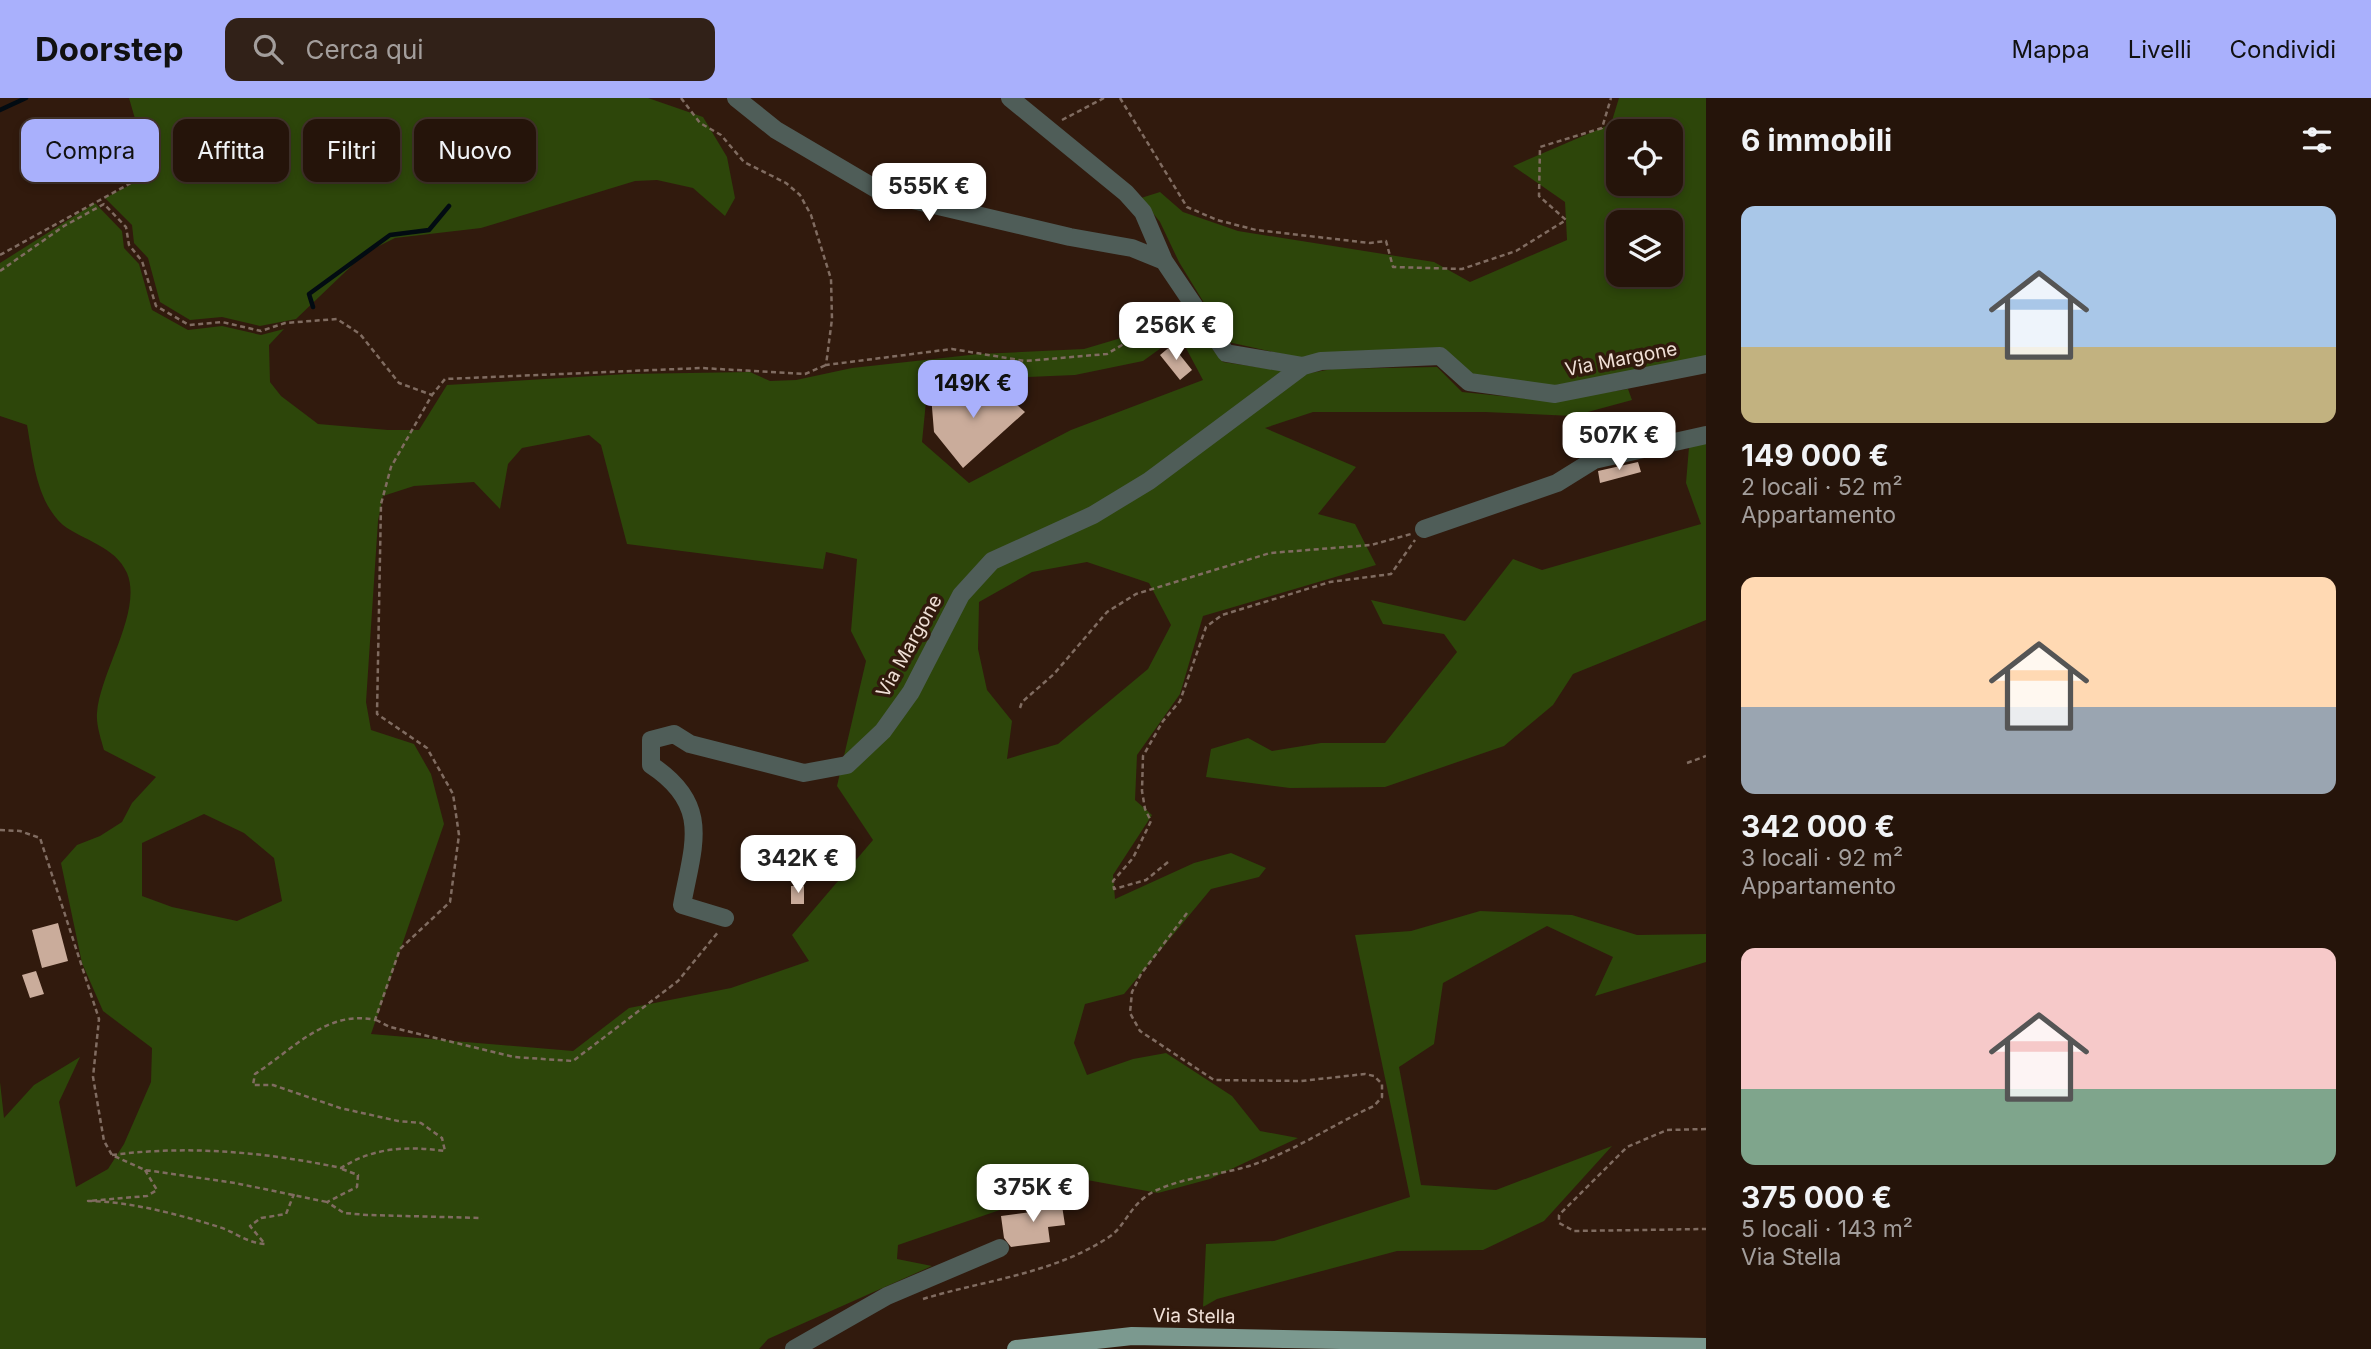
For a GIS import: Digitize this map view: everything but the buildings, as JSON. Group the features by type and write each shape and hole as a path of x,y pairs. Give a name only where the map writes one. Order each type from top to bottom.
{"main road":[{"name":"Via Stella","path":"1016,1349 1132,1336 1368,1344 1706,1347"}],"street":[{"path":"736,98 776,130 883,193 1070,237 1132,248 1164,261"},
{"name":"Via Margone","path":"1010,98 1126,193 1143,212 1164,261 1226,354 1303,366"},
{"name":"Via Margone","path":"725,918 682,905 695,837 693,813 673,779 651,765 650,740 674,734 690,744 804,773 847,765 890,721 911,692 961,595 992,561 1093,515 1149,481 1303,366 1321,361 1440,356 1469,382 1555,394 1706,364"},
{"path":"1424,529 1557,483 1594,460 1706,435"},
{"path":"794,1349 887,1296 934,1273 1000,1248"}],"path":[{"path":"681,98 700,123 721,135 744,162 786,183 800,195 811,215 831,279 832,319 826,365"},
{"path":"1046,128 1104,98"},
{"path":"1120,98 1187,207 1217,220 1256,230 1370,243 1387,241 1393,267 1462,269 1516,251 1566,220 1539,195 1540,147 1602,128 1611,98"},
{"path":"0,255 133,182"},
{"path":"0,271 64,226 104,204 126,227 129,245 142,261 156,306 189,325 222,322 261,331 285,323 337,319 359,334 399,383 432,395"},
{"path":"376,1019 400,949 450,902 459,835 453,794 427,748 377,715 381,504 391,467 432,395 446,379 701,368 805,374 826,365 952,349 1025,361 1107,354 1163,321 1197,310"},
{"path":"1020,708 1022,702 1054,674 1098,621 1136,594 1270,553 1371,545 1424,529"},
{"path":"1168,862 1146,880 1114,890 1114,881 1133,858 1151,821 1145,809 1142,791 1143,756 1163,721 1180,701 1206,627 1222,615 1331,582 1391,574 1424,529"},
{"path":"1687,763 1706,757"},
{"path":"0,830 20,831 40,838 99,1019 93,1077 104,1141 111,1155 145,1170 294,1194 327,1202 344,1213 482,1218"},
{"path":"914,1302 964,1286 1035,1271 1075,1255 1111,1236 1143,1197 1161,1188 1254,1165 1374,1106 1382,1097 1382,1084 1374,1076 1365,1074 1301,1081 1214,1080 1140,1031 1130,1013 1132,992 1141,974 1188,913"},
{"path":"341,1168 359,1157 380,1151 412,1147 445,1151 442,1138 421,1123 398,1121 340,1108 273,1085 253,1085 255,1074 334,1021 358,1016 376,1019 390,1027 514,1058 573,1061 677,981 714,939 725,918"},
{"path":"1706,1129 1667,1130 1627,1147 1559,1215 1559,1223 1574,1231 1706,1229"},
{"path":"111,1155 169,1150 234,1153 299,1159 341,1168 358,1175 357,1187 327,1202"},
{"path":"145,1170 157,1190 147,1196 88,1201 104,1201 181,1216 223,1228 252,1243 265,1244 250,1226 261,1219 286,1214 294,1194"}],"green space":[{"path":"129,98 648,98 703,117 727,157 735,198 725,216 693,188 657,180 635,181 481,228 395,238 365,253 296,319 260,326 222,317 190,320 160,302 148,258 134,243 132,225 105,198 136,182 159,182 159,119 135,119"},
{"path":"1619,98 1706,98 1706,357 1552,386 1472,375 1443,348 1320,353 1300,358 1228,342 1179,262 1160,222 1141,198 1160,192 1183,212 1238,231 1434,262 1470,282 1567,240 1565,202 1513,166 1606,126 1606,196 1683,196 1683,119 1613,119"},
{"path":"95,203 122,231 124,248 139,264 152,310 188,330 222,326 261,335 284,329 269,345 270,382 281,396 318,424 388,430 419,430 447,385 627,374 750,372 770,381 796,380 852,368 979,354 1084,349 1175,322 1192,323 1223,362 1305,374 1332,369 1437,367 1462,392 1551,401 1628,389 1632,400 1573,416 1485,412 1313,412 1265,428 1356,467 1318,514 1355,524 1376,565 1203,616 1180,694 1137,755 1135,800 1152,815 1113,875 1115,899 1194,863 1231,853 1266,868 1259,877 1211,889 1124,994 1085,1004 1074,1043 1087,1075 1133,1059 1166,1053 1232,1096 1260,1131 1298,1138 1210,1179 1158,1193 1087,1180 898,1245 897,1259 932,1266 768,1339 759,1349 0,1349 0,1082 4,1118 34,1085 80,1057 59,1102 76,1187 108,1169 124,1144 151,1082 152,1048 103,1011 82,963 61,863 77,845 100,836 122,822 132,803 156,777 104,750 97,722 100,697 129,605 127,573 115,556 71,531 54,515 41,492 27,425 0,416 0,263","holes":["1179,335 1203,380 1071,430 969,483 922,442 928,381 1075,375 1143,361","589,435 601,445 627,544 823,569 826,552 857,559 851,631 866,661 837,786 873,840 792,935 809,961 731,988 629,1008 573,1051 371,1034 444,824 431,774 414,744 371,730 366,702 378,521 383,496 414,486 474,482 500,509 508,464 522,448","1087,562 1149,583 1171,625 1148,669 1058,744 1007,759 1012,721 987,690 978,649 979,602 1032,572","204,814 244,833 274,858 282,901 237,921 172,907 142,896 142,843"]},
{"path":"1706,441 1706,620 1573,674 1553,705 1504,746 1385,787 1290,788 1206,777 1211,749 1248,738 1272,751 1321,743 1385,743 1457,652 1444,634 1383,624 1371,600 1465,621 1513,559 1542,570 1701,524 1686,483 1689,447"},
{"path":"1480,911 1572,915 1637,935 1706,934 1706,962 1595,996 1613,957 1547,926 1443,983 1434,1044 1399,1067 1421,1185 1496,1190 1612,1146 1544,1221 1483,1250 1397,1251 1217,1299 1203,1307 1206,1244 1274,1241 1410,1197 1355,935 1411,931"}],"waterway":[{"path":"0,110 26,98"},
{"path":"313,307 309,294 390,235 429,230 449,206"}]}
